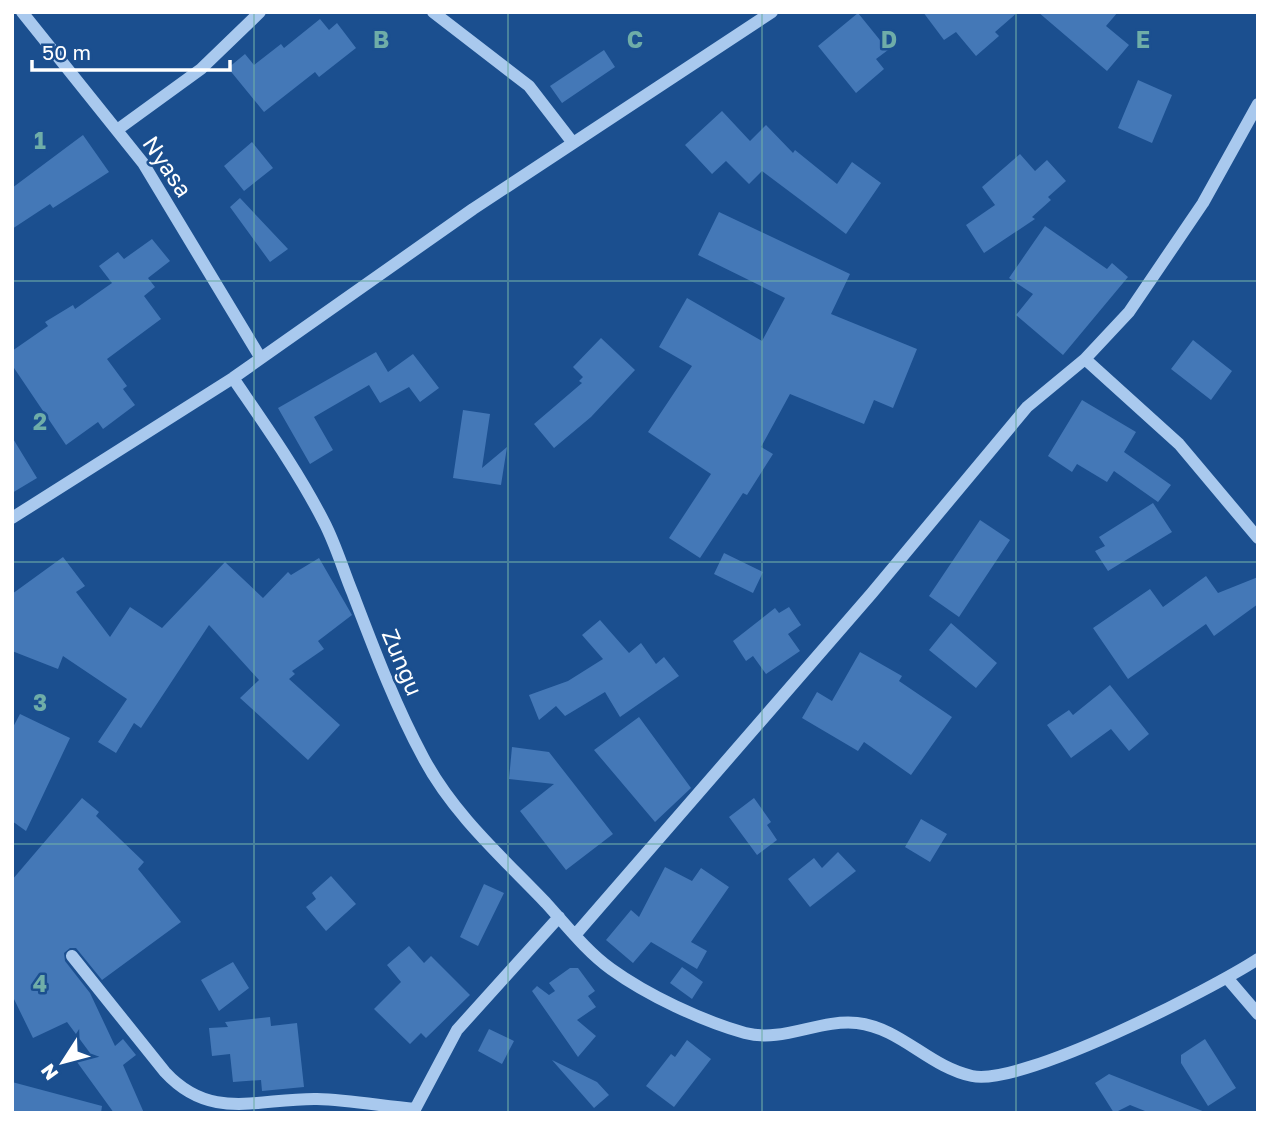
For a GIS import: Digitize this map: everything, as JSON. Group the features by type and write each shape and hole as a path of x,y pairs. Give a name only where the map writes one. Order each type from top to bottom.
{"street":[{"name":"Nyasa","path":"22,12 143,163 260,358"},
{"path":"117,130 201,69 260,12"},
{"path":"433,12 529,86 573,143"},
{"path":"12,518 233,378 573,143 772,12"},
{"path":"576,934 872,593 1027,407 1085,359 1129,312 1196,214 1258,104"},
{"path":"1085,359 1179,444 1258,538"},
{"name":"Zungu","path":"233,378 295,468 326,526 391,691 449,802 608,967 646,991 748,1034 777,1035 820,1024 856,1023 880,1028 943,1067 975,1077 1004,1074 1033,1066 1165,1011 1228,979 1258,959"},
{"path":"72,956 165,1072 181,1090 199,1099 236,1104 317,1099 414,1111 457,1030 559,917"},
{"path":"1228,979 1258,1014"}],"building":[{"path":"923,12 1018,12 995,32 999,36 976,56 956,32 944,40"},
{"path":"1038,12 1118,12 1106,26 1129,45 1107,71"},
{"path":"858,13 888,50 876,59 884,69 856,93 818,46"},
{"path":"320,19 329,30 337,23 356,48 319,77 315,72 264,112 228,68 245,54 254,65 281,44 284,48"},
{"path":"604,50 615,67 562,103 550,86"},
{"path":"1138,80 1172,95 1152,143 1118,128"},
{"path":"722,111 750,141 766,125 793,153 795,150 837,184 852,162 881,183 846,234 762,171 749,184 726,161 712,174 685,145"},
{"path":"83,135 109,172 53,208 50,204 12,229 12,188"},
{"path":"252,142 273,168 244,191 224,166"},
{"path":"1020,154 1035,171 1047,160 1066,181 1048,197 1051,200 1032,217 1035,219 984,253 966,225 995,205 982,187"},
{"path":"240,198 288,249 270,262 230,207"},
{"path":"719,212 850,274 831,314 917,349 893,408 874,400 864,424 790,394 761,447 773,454 747,495 743,493 700,558 669,538 711,474 648,432 692,366 659,347 687,298 762,341 785,298 698,255"},
{"path":"1045,226 1107,269 1112,263 1128,277 1063,355 1016,315 1033,294 1009,278"},
{"path":"152,239 170,261 148,278 155,287 144,296 161,319 107,359 127,386 123,389 135,405 103,429 98,422 66,445 12,365 12,351 48,326 45,322 73,305 75,309 112,283 99,266 118,252 124,259"},
{"path":"601,338 635,370 591,417 554,448 534,424 582,383 579,381 583,377 573,367"},
{"path":"1193,340 1232,371 1211,400 1171,369"},
{"path":"376,352 388,372 413,354 439,388 420,402 409,387 380,403 369,385 314,417 333,450 310,464 278,408"},
{"path":"1082,400 1136,432 1124,452 1171,485 1158,502 1114,471 1107,482 1077,464 1072,472 1048,456"},
{"path":"463,410 490,414 482,468 507,447 501,485 453,478"},
{"path":"12,437 37,478 12,493"},
{"path":"1153,503 1172,532 1108,571 1095,551 1105,546 1099,537"},
{"path":"980,520 1010,540 959,617 929,596"},
{"path":"724,553 763,572 753,593 714,574"},
{"path":"63,557 85,586 76,592 110,637 130,607 162,628 225,562 263,598 288,572 291,575 319,558 352,615 318,641 324,649 292,671 295,674 289,679 340,725 308,760 240,698 259,680 209,625 141,728 134,723 116,753 98,742 127,699 63,656 58,669 12,651 12,594"},
{"path":"1206,576 1218,593 1258,577 1258,604 1214,636 1206,624 1128,679 1093,628 1150,589 1163,607"},
{"path":"789,607 801,625 788,634 800,651 766,674 753,656 746,661 733,641 775,608 779,613"},
{"path":"600,620 629,653 641,643 656,664 664,657 679,676 620,717 605,692 565,716 556,706 539,720 529,695 568,681 603,659 582,635"},
{"path":"951,623 997,663 976,688 929,650"},
{"path":"860,652 902,676 899,681 952,717 911,775 864,742 858,751 802,718 817,692 832,701"},
{"path":"1110,685 1149,734 1129,751 1111,729 1071,758 1047,725 1069,710 1073,715"},
{"path":"20,714 70,738 26,831 12,821 12,729"},
{"path":"639,717 691,788 655,822 594,750"},
{"path":"512,747 549,752 613,834 566,870 520,811 554,784 509,779"},
{"path":"82,798 99,812 96,816 144,862 138,869 181,922 102,980 76,948 70,948 64,953 65,961 90,993 115,1046 123,1039 136,1055 123,1065 144,1113 114,1113 77,1062 90,1053 67,1022 33,1038 12,995 12,880"},
{"path":"754,798 771,822 767,825 777,840 757,855 729,817"},
{"path":"921,819 947,834 930,862 905,847"},
{"path":"838,852 856,871 810,907 788,879 814,858 822,868"},
{"path":"665,867 692,881 701,868 729,887 691,942 707,951 697,969 651,942 633,963 606,940 631,910 639,917"},
{"path":"331,876 356,904 326,931 306,907 316,899 312,893"},
{"path":"484,884 504,893 478,946 460,937"},
{"path":"409,946 424,963 431,956 470,995 426,1038 421,1033 410,1044 374,1009 401,982 387,965"},
{"path":"233,962 249,988 219,1011 201,980"},
{"path":"682,967 703,982 692,999 670,983"},
{"path":"570,968 578,968 595,991 588,996 596,1007 577,1020 596,1036 578,1057 532,991 537,986 549,995 555,991 549,983"},
{"path":"270,1017 271,1026 297,1023 304,1087 262,1091 261,1080 233,1082 230,1054 212,1056 209,1028 228,1027 225,1022"},
{"path":"489,1029 514,1041 502,1064 478,1051"},
{"path":"1205,1039 1236,1088 1208,1106 1181,1063 1181,1055"},
{"path":"687,1040 711,1059 674,1107 646,1086 671,1054 675,1057"},
{"path":"552,1060 597,1082 609,1095 594,1108"},
{"path":"1109,1074 1205,1113 1150,1113 1130,1105 1114,1113 1095,1083"},
{"path":"12,1082 102,1106 101,1113 12,1113"}]}
